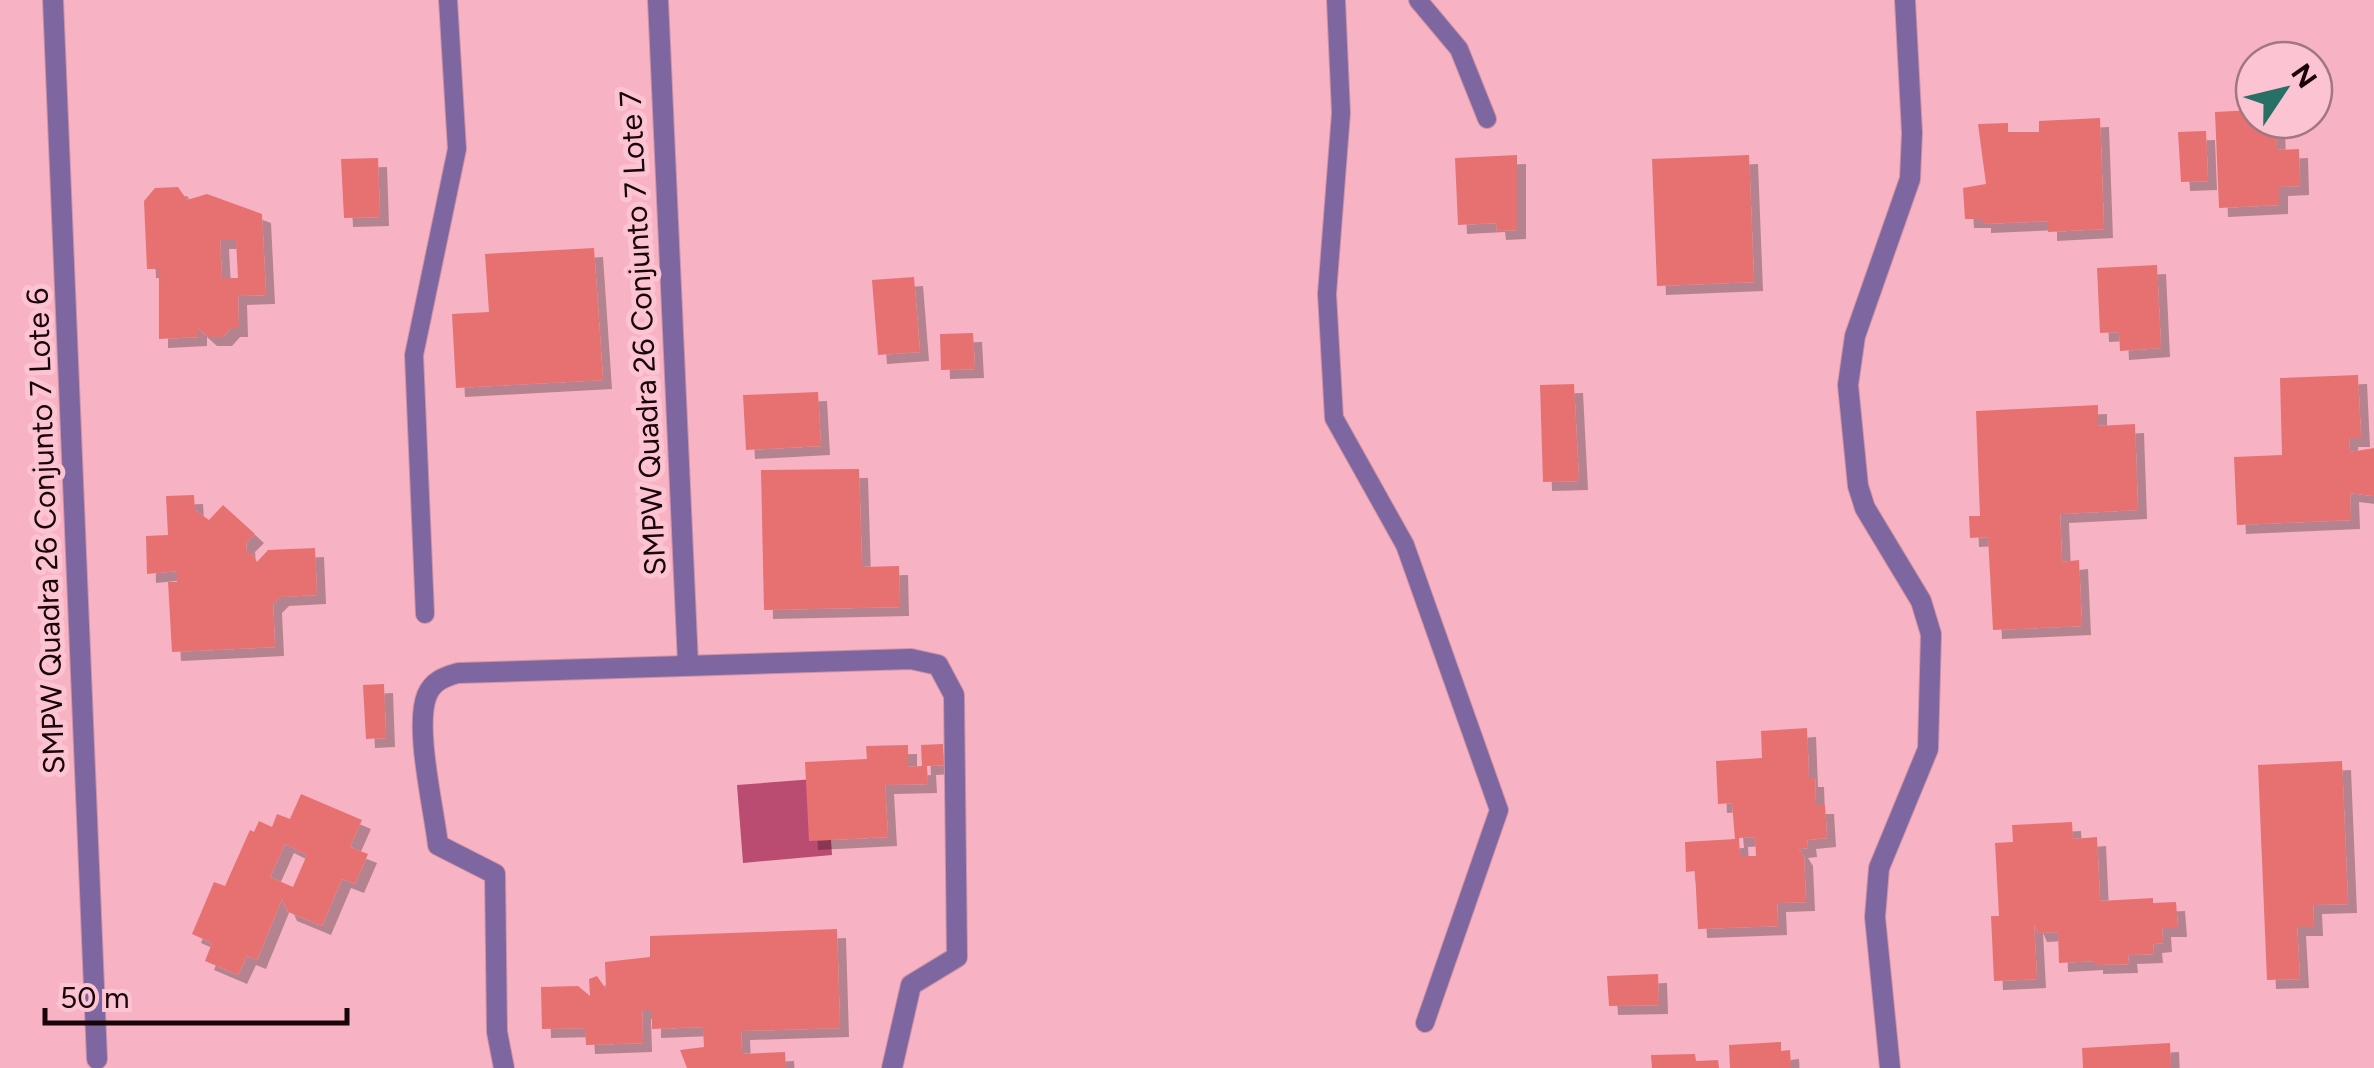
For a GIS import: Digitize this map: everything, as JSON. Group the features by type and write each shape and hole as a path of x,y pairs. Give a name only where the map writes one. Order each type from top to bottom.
{"street":[{"name":"SMPW Quadra 26 Conjunto 7 Lote 6","path":"53,0 97,1059"},
{"name":"SMPW Quadra 26 Conjunto 7 Lote 7","path":"658,0 688,664"},
{"path":"1890,1068 1874,916 1879,868 1928,749 1931,634 1921,601 1866,508 1858,486 1848,385 1855,336 1910,179 1912,133 1906,0"},
{"path":"504,1068 498,1032 495,874 438,846 422,716 428,694 440,678 458,673 911,659 938,666 954,695 958,957 911,986 892,1068"}],"lane":[{"path":"425,614 414,355 457,148 448,0"},
{"path":"1336,0 1341,113 1327,294 1334,418 1406,545 1499,810 1425,1022"},
{"path":"1418,0 1459,48 1487,119"}],"shaded area":[{"path":"827,778 832,855 743,863 737,785"}],"building":[{"path":"2234,111 2234,140 2277,140 2277,150 2299,149 2300,186 2279,187 2279,205 2219,208 2215,112"},
{"path":"2100,118 2104,229 2048,232 2048,221 1982,224 1982,219 1965,219 1963,188 1986,184 1978,124 2008,123 2008,132 2039,132 2039,121"},
{"path":"2206,131 2208,181 2181,182 2178,132"},
{"path":"1517,155 1517,230 1497,231 1496,223 1458,225 1455,158"},
{"path":"1749,155 1754,282 1657,286 1652,159"},
{"path":"378,158 380,217 344,218 341,159"},
{"path":"178,187 187,200 207,194 262,214 266,295 238,296 239,328 231,328 223,337 208,337 198,328 198,337 159,339 159,269 147,269 144,201 155,188","holes":["220,240 236,240 238,278 222,278"]},
{"path":"594,248 603,380 456,388 452,314 489,312 485,254"},
{"path":"2157,265 2161,348 2120,351 2119,332 2100,333 2097,268"},
{"path":"914,277 920,352 878,355 872,280"},
{"path":"973,333 975,369 941,370 940,334"},
{"path":"2358,375 2361,438 2349,438 2350,452 2374,448 2374,496 2350,493 2351,520 2237,525 2234,457 2282,455 2280,378"},
{"path":"1574,384 1579,481 1543,482 1540,385"},
{"path":"818,392 821,446 746,450 743,395"},
{"path":"2098,405 2098,426 2135,424 2138,510 2060,514 2062,562 2079,560 2082,626 1993,630 1988,537 1970,538 1969,516 1980,516 1976,411"},
{"path":"859,469 862,567 899,566 900,607 764,610 761,470"},
{"path":"194,495 195,510 209,520 223,505 255,534 246,543 247,553 252,553 257,562 268,550 315,548 317,595 280,597 273,604 275,647 172,652 168,582 177,582 177,571 147,574 146,536 168,535 166,496"},
{"path":"384,684 386,738 366,739 363,685"},
{"path":"1807,728 1809,778 1815,778 1816,805 1825,805 1827,838 1807,840 1808,848 1799,849 1804,857 1806,902 1777,903 1778,926 1698,929 1695,871 1686,872 1685,842 1735,839 1732,803 1718,804 1716,761 1762,758 1761,731","holes":["1755,837 1756,856 1740,856 1739,838"]},
{"path":"943,744 944,765 927,766 928,784 885,785 888,837 809,841 805,762 867,759 866,746 908,745 908,767 922,766 921,745"},
{"path":"2342,761 2348,904 2313,905 2314,927 2297,927 2300,979 2267,980 2258,765"},
{"path":"301,794 362,820 350,847 368,854 355,884 342,879 322,926 288,912 282,899 257,960 247,956 238,975 205,961 212,943 192,934 214,882 225,886 250,830 254,832 259,821 272,827 277,814 290,819","holes":["285,844 307,855 293,887 270,877"]},
{"path":"2072,822 2073,839 2097,837 2100,901 2153,898 2153,903 2176,902 2178,928 2162,928 2163,943 2153,944 2154,954 2128,955 2129,964 2094,965 2094,961 2059,963 2058,932 2038,933 2034,924 2037,979 1994,981 1991,916 1999,916 1995,843 2013,842 2012,825"},
{"path":"837,929 840,1028 741,1031 742,1054 785,1052 786,1068 687,1068 680,1050 704,1047 703,1027 652,1029 652,1010 642,1010 643,1043 586,1045 585,1028 542,1029 541,987 578,986 590,996 589,979 597,976 606,989 605,962 650,957 650,936"},
{"path":"1658,974 1659,1005 1609,1006 1607,976"},
{"path":"1781,1042 1781,1051 1790,1050 1791,1068 1730,1068 1729,1045"},
{"path":"2170,1043 2171,1068 2083,1068 2082,1048"},
{"path":"1695,1054 1696,1061 1718,1060 1719,1068 1652,1068 1651,1055"}]}
